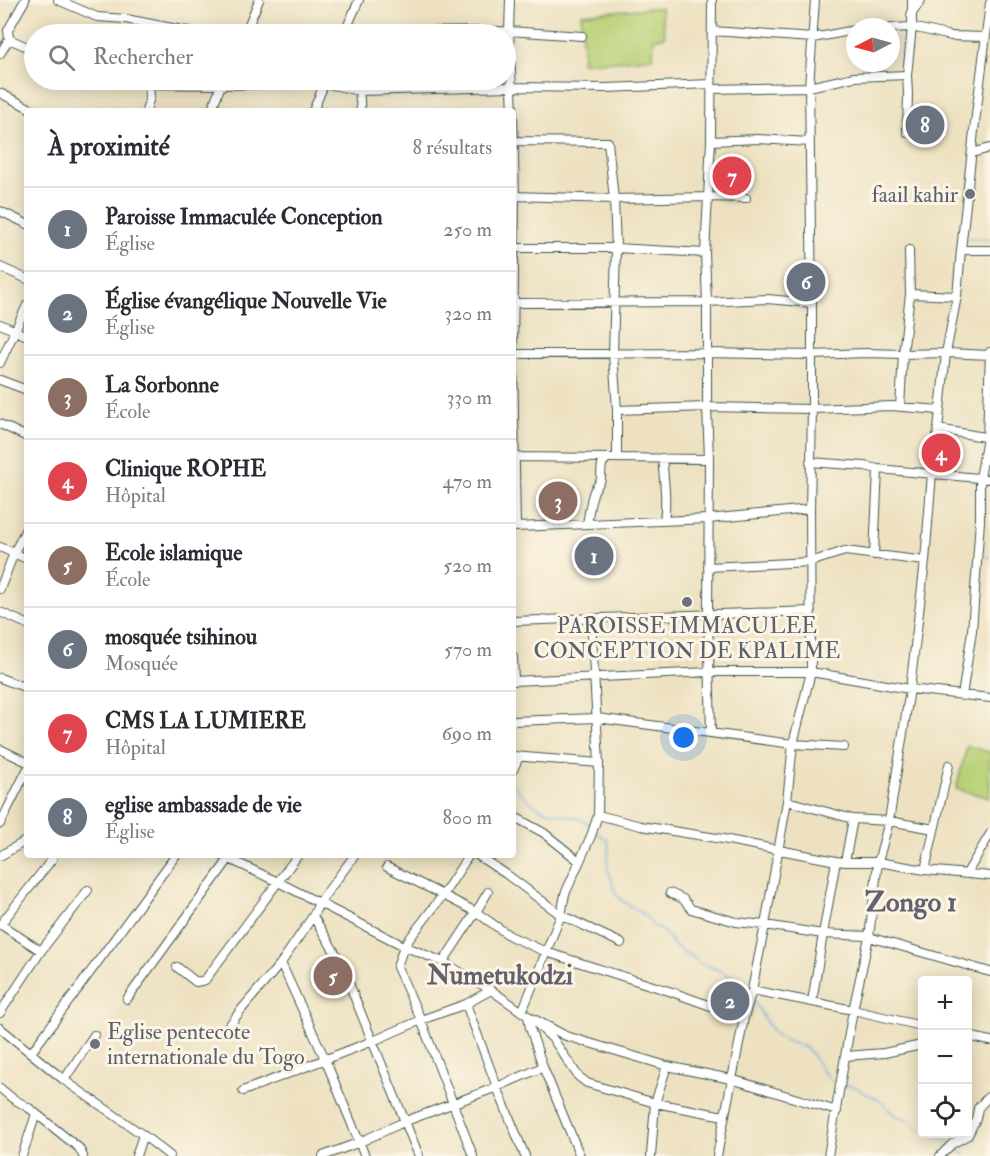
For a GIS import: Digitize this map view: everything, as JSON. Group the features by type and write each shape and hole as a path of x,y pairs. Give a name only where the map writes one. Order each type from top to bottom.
{"street":[{"path":"24,46 9,39 4,29 25,0"},
{"path":"58,0 97,17 152,24"},
{"path":"249,24 259,0"},
{"path":"348,24 359,0"},
{"path":"509,24 510,0"},
{"path":"711,732 705,253 711,141 712,0"},
{"path":"717,1156 731,1079 765,925 787,801 793,744 811,672 812,303 809,87 815,0"},
{"path":"907,132 907,75 912,0"},
{"path":"911,16 921,0"},
{"path":"828,1156 910,689 939,410 946,353 957,296 972,153 987,54 986,37 990,3"},
{"path":"900,28 912,27 951,36 986,37"},
{"path":"516,31 582,36"},
{"path":"712,32 813,38 846,32"},
{"path":"0,54 9,39"},
{"path":"516,87 809,87 855,77 907,75"},
{"path":"147,108 149,90"},
{"path":"212,108 219,90"},
{"path":"315,108 322,90"},
{"path":"356,90 397,90"},
{"path":"512,90 513,108"},
{"path":"359,91 361,108"},
{"path":"0,93 29,108"},
{"path":"711,141 758,139 810,142"},
{"path":"516,141 608,142 616,248 613,354 618,458"},
{"path":"972,153 990,148"},
{"path":"516,196 614,199 746,198"},
{"path":"0,211 24,223"},
{"path":"516,248 616,248 705,253"},
{"path":"900,407 909,294 909,250"},
{"path":"961,250 990,250"},
{"path":"0,267 24,278"},
{"path":"909,294 957,296"},
{"path":"516,303 707,302 767,299 812,303"},
{"path":"0,363 24,312"},
{"path":"0,324 24,335"},
{"path":"516,353 990,354 988,438 980,477 980,521 972,631 962,696"},
{"path":"0,380 24,389"},
{"path":"617,410 707,407 812,409 900,407 939,410"},
{"path":"0,424 24,436"},
{"path":"938,429 988,438"},
{"path":"516,457 709,459"},
{"path":"587,524 595,488 600,482 601,466 608,458"},
{"path":"662,458 666,506 664,521"},
{"path":"810,462 990,478"},
{"path":"874,555 878,469"},
{"path":"516,527 708,519 810,509"},
{"path":"0,589 24,532"},
{"path":"0,547 24,558"},
{"path":"708,567 810,562 845,551 925,561"},
{"path":"516,621 811,611"},
{"path":"0,612 24,623"},
{"path":"580,1156 543,1067 525,1014 561,915 565,894 598,815 599,763 591,618"},
{"path":"516,681 710,672 811,672 910,689 990,699"},
{"path":"0,678 24,687"},
{"path":"516,722 597,718 793,744 844,747"},
{"path":"0,749 24,761"},
{"path":"516,757 599,763"},
{"path":"925,870 948,765"},
{"path":"0,824 24,776"},
{"path":"787,801 853,819 888,821 934,829"},
{"path":"598,815 641,826 841,862 878,862 925,870 990,876"},
{"path":"516,818 543,833 579,861"},
{"path":"812,1002 823,934 853,819"},
{"path":"967,873 990,834"},
{"path":"0,856 24,842"},
{"path":"41,951 0,924 53,858"},
{"path":"31,1053 174,858"},
{"path":"127,999 224,858"},
{"path":"227,858 404,946 443,962 492,990 525,1014 553,1039 578,1076 587,1083 655,1103 724,1116"},
{"path":"177,967 196,981 205,980 296,858"},
{"path":"226,1030 281,963 313,916 319,903 353,858"},
{"path":"467,858 404,946 397,967 421,1020 473,1156"},
{"path":"482,858 561,915 621,943"},
{"path":"387,867 476,912 510,936 546,952 744,1017"},
{"path":"0,1013 41,951 88,890"},
{"path":"443,962 488,892"},
{"path":"670,893 683,899 692,909 736,922 823,934 868,936 990,972"},
{"path":"313,916 339,958 419,1156"},
{"path":"281,963 325,1059 365,1156"},
{"path":"243,1091 466,1004 492,990"},
{"path":"752,990 918,1025"},
{"path":"466,1004 525,1156"},
{"path":"525,1014 566,1036 667,1066 731,1079 837,1111"},
{"path":"0,1029 64,1080 170,1156"},
{"path":"64,1080 94,1035"},
{"path":"972,1037 990,1041"},
{"path":"846,1056 884,1053 918,1046"},
{"path":"651,1156 655,1103 667,1066"},
{"path":"323,1156 543,1067"},
{"path":"0,1088 79,1148 83,1156"},
{"path":"940,1156 952,1144 968,1136 976,1119 978,1108 990,1097"},
{"path":"22,1156 36,1114"},
{"path":"136,1156 143,1135"}],"shaded area":[{"path":"718,165 748,165 747,188 717,187"}],"green space":[{"path":"661,8 665,37 654,38 653,57 609,62 582,62 581,14"},
{"path":"967,746 990,752 990,798 956,789"}],"waterway":[{"path":"969,238 990,240"},
{"path":"516,787 538,807 575,817 592,827"},
{"path":"595,830 607,839 609,847 607,866 616,894 621,900 646,916 652,925 670,939 674,946 700,964 734,977 738,983 738,989 746,996"},
{"path":"753,1001 777,1036 807,1049 829,1079 838,1083"},
{"path":"843,1084 856,1087 874,1097 893,1114 918,1127"},
{"path":"941,1138 949,1141"},
{"path":"955,1146 965,1156"}],"place":[{"name":"eglise ambassade de vie","path":"925,125"},
{"name":"CMS LA LUMIERE","path":"732,176"},
{"name":"faail kahir","path":"970,194"},
{"name":"mosquée tsihinou","path":"806,282"},
{"name":"Clinique ROPHE","path":"941,453"},
{"name":"La Sorbonne","path":"558,501"},
{"name":"Paroisse Immaculée Conception","path":"594,556"},
{"name":"PAROISSE IMMACULEE CONCEPTION DE KPALIME","path":"687,602"},
{"name":"Ecole islamique","path":"333,976"},
{"name":"Église évangélique Nouvelle Vie","path":"730,1001"},
{"name":"Eglise pentecote internationale du Togo","path":"95,1044"}],"district":[{"name":"Zongo 1","path":"911,901"},
{"name":"Numetukodzi","path":"500,975"}]}
